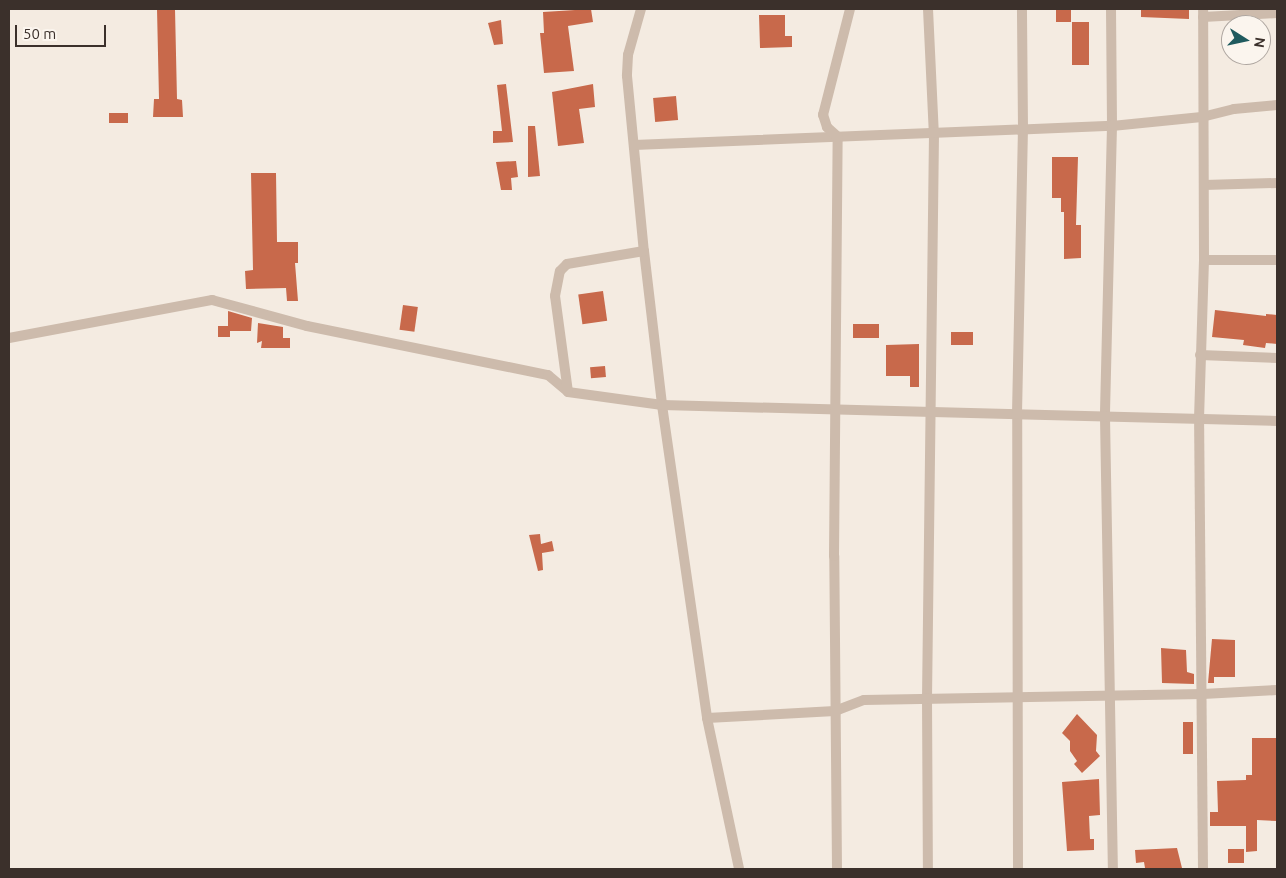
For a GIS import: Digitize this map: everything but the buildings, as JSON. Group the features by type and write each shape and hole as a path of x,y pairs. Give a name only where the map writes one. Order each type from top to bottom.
{"street":[{"path":"642,9 628,55 644,251 662,405 707,718 738,868"},
{"path":"836,869 838,137 827,127 823,115 850,9"},
{"path":"928,9 934,134 927,698 928,869"},
{"path":"1018,869 1017,414 1023,129 1022,9"},
{"path":"1111,9 1112,126 1105,417 1113,869"},
{"path":"1203,869 1204,694 1199,419 1204,260 1203,13 1277,13"},
{"path":"634,145 1112,126 1202,117 1234,109 1277,105"},
{"path":"1204,185 1277,183"},
{"path":"568,392 555,296 560,271 567,264 644,251"},
{"path":"1204,260 1277,260"},
{"path":"9,338 212,300 307,326 548,376 568,392 662,405 836,407 932,412 1277,421"},
{"path":"1200,355 1277,358"},
{"path":"707,718 835,711 864,700 1204,694 1277,690"}]}
